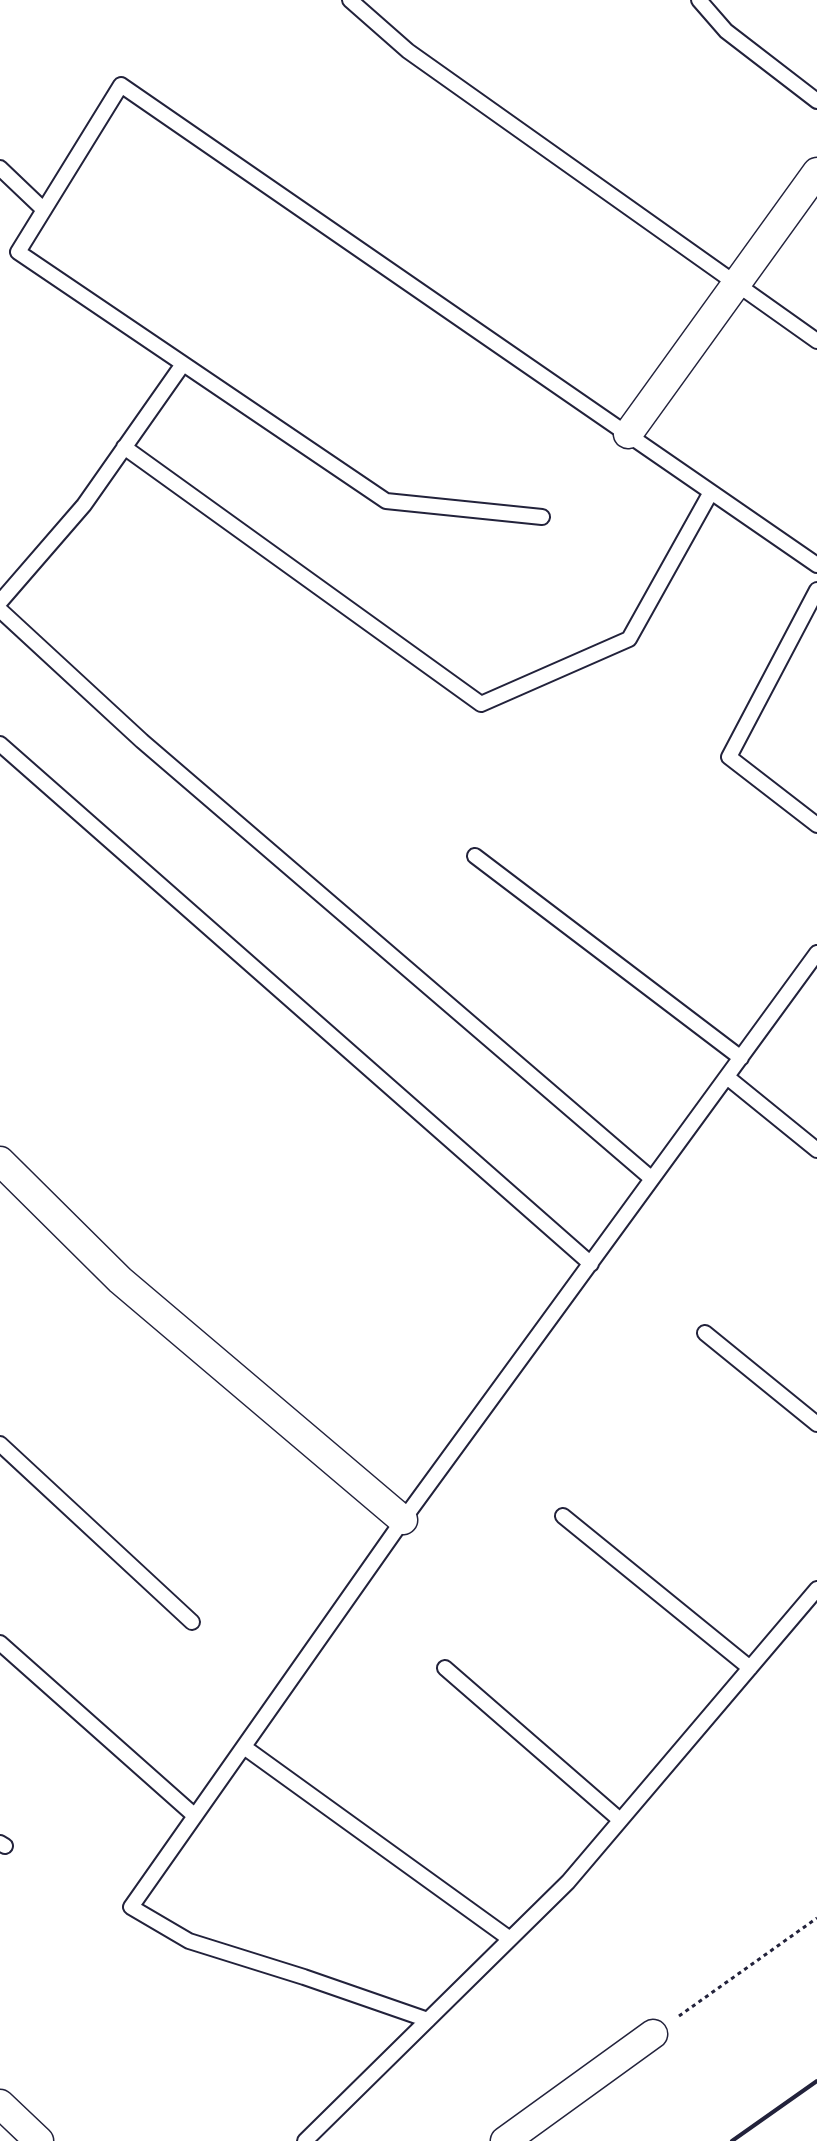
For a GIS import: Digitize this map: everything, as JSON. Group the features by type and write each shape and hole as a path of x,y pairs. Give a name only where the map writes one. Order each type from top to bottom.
{"street":[{"path":"628,434 817,172"},
{"path":"0,1161 120,1280 403,1520"},
{"path":"505,2141 653,2034"},
{"path":"0,2104 39,2141"}],"lane":[{"path":"350,0 408,52 817,341"},
{"path":"699,0 726,31 817,101"},
{"path":"542,517 386,501 18,252 121,85 817,565"},
{"path":"0,168 44,210"},
{"path":"0,602 84,505 182,364"},
{"path":"124,447 481,704 629,639 711,492"},
{"path":"817,590 729,757 817,825"},
{"path":"0,610 142,741 652,1179"},
{"path":"0,744 591,1264"},
{"path":"475,856 741,1058"},
{"path":"428,2020 304,1976 189,1941 132,1908 403,1520 817,954"},
{"path":"727,1077 817,1150"},
{"path":"704,1333 817,1424"},
{"path":"0,1444 192,1622"},
{"path":"563,1516 750,1668"},
{"path":"306,2141 568,1882 817,1589"},
{"path":"0,1643 195,1816"},
{"path":"445,1668 620,1820"},
{"path":"244,1747 510,1939"}],"path":[{"path":"653,2034 817,1918"}],"railway":[{"path":"732,2141 817,2081"}]}
